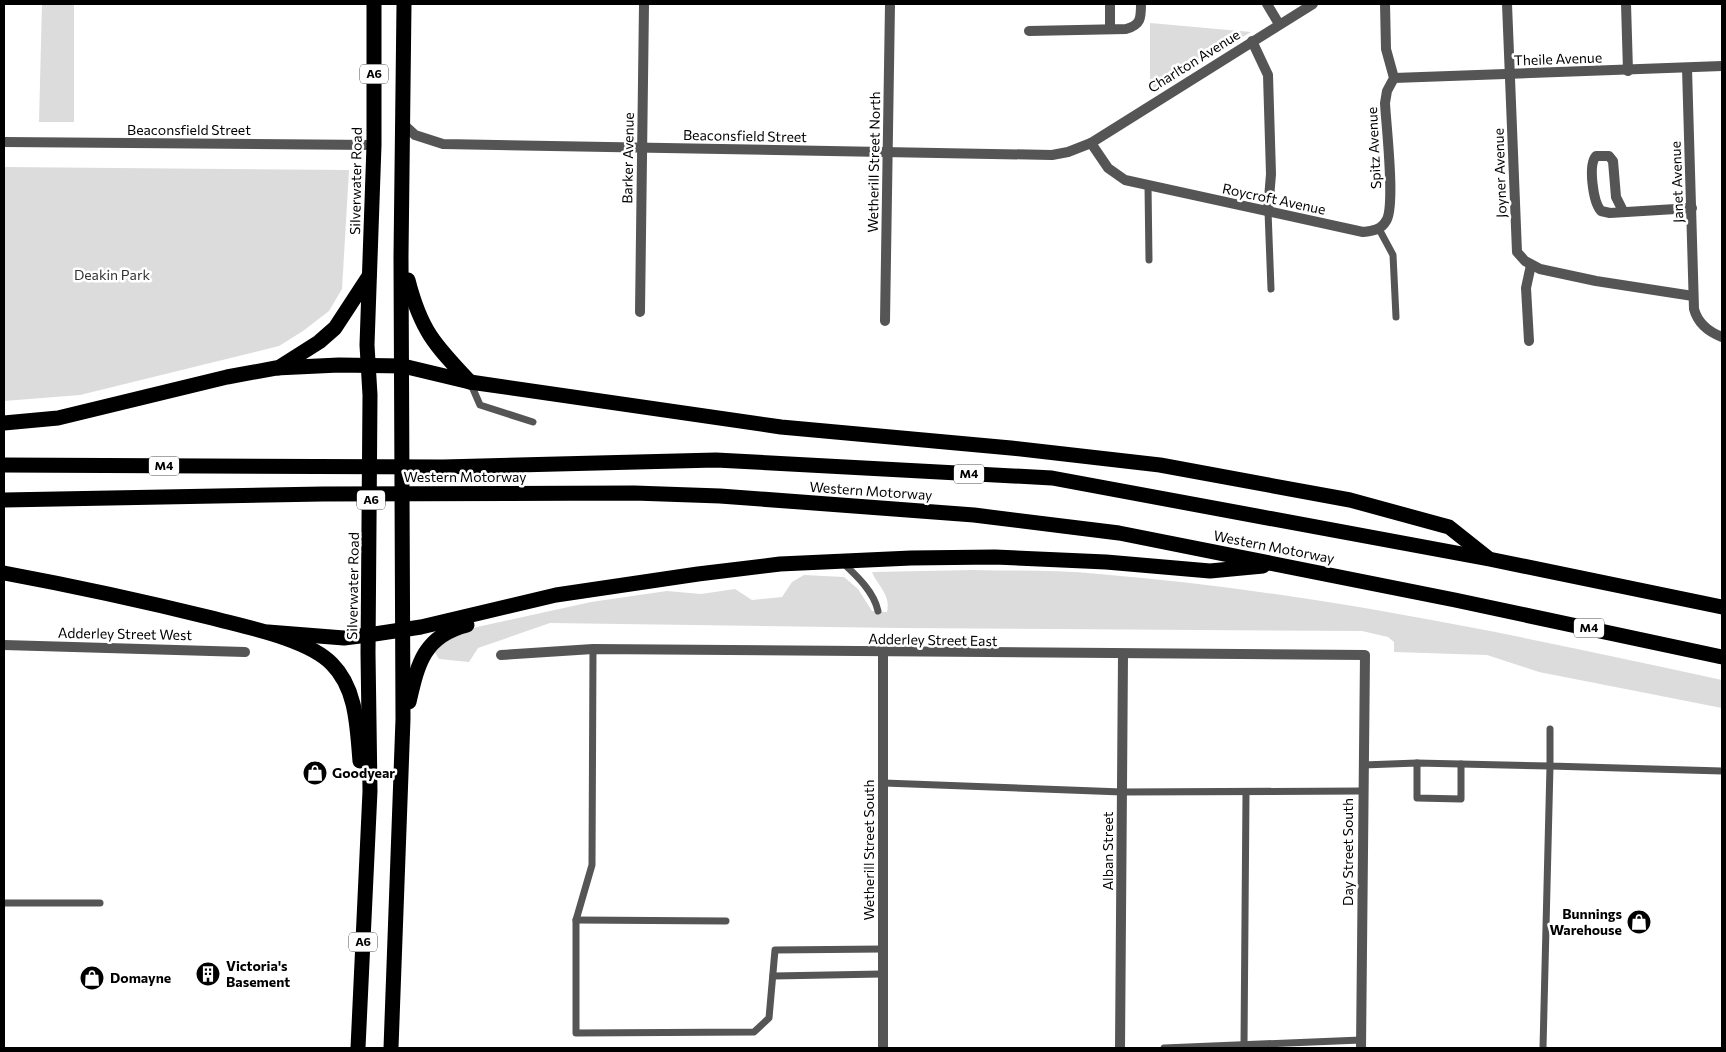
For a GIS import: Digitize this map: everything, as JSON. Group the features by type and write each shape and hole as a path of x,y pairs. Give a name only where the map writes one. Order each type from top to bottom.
{"highway":[{"name":"Silverwater Road","path":"358,1048 370,791 368,635 371,503 368,366 374,145 374,4"},
{"name":"A6","path":"391,1048 400,756 403,719 402,123 404,4"},
{"path":"402,257 421,322 431,340 470,382"},
{"path":"276,368 319,342 335,328 370,275"},
{"path":"4,423 58,418 227,377 276,368 403,366 470,382 781,427 1011,448 1160,465 1350,500 1449,527 1489,559"},
{"name":"Western Motorway","path":"4,465 443,467 716,460 1052,478 1489,559 1722,607"},
{"name":"Western Motorway","path":"4,500 323,494 634,493 720,496 974,515 1119,533 1284,565 1722,657"},
{"path":"268,632 344,638 368,635 402,630 556,595 780,564 995,556 1106,562 1210,571 1284,565"},
{"path":"4,572 125,596 268,632 299,644 324,657 332,663 345,681 352,697 357,724 368,837"},
{"path":"400,756 407,709 419,664 426,648 448,631 546,605 698,574"}],"street":[{"name":"Barker Avenue","path":"640,312 644,4"},
{"name":"Wetherill Street North","path":"885,321 890,4"},
{"path":"1110,4 1110,29"},
{"path":"1030,31 1126,29 1136,25 1141,17 1141,4"},
{"path":"1267,4 1279,24"},
{"name":"Charlton Avenue","path":"1091,143 1313,4"},
{"path":"1385,4 1386,49 1394,78"},
{"name":"Joyner Avenue","path":"1507,4 1517,252 1531,265"},
{"path":"1626,4 1628,71"},
{"path":"1252,42 1268,75 1271,174 1268,211"},
{"name":"Theile Avenue","path":"1394,78 1628,71 1722,66"},
{"name":"Janet Avenue","path":"1687,68 1693,296 1696,317 1707,329 1722,337"},
{"name":"Spitz Avenue","path":"1379,229 1387,220 1390,212 1385,103 1387,91 1394,78"},
{"name":"Beaconsfield Street","path":"402,123 415,135 443,144 1052,154 1068,152 1091,143"},
{"name":"Beaconsfield Street","path":"4,142 374,145"},
{"name":"Roycroft Avenue","path":"1091,143 1114,174 1125,180 1363,232 1379,229"},
{"path":"1623,211 1616,198 1613,161 1609,156 1596,156 1592,163 1596,205 1601,211 1610,213 1692,208"},
{"path":"1529,341 1526,288 1531,265 1606,282 1693,296"},
{"name":"Adderley Street West","path":"4,645 245,652"},
{"name":"Adderley Street East","path":"501,655 593,649 1123,655 1364,655"},
{"name":"Wetherill Street South","path":"882,1048 884,653"},
{"name":"Alban Street","path":"1120,1048 1123,655"},
{"name":"Day Street South","path":"1361,1044 1364,655"}],"lane":[{"path":"1148,185 1149,260"},
{"path":"1268,211 1272,289"},
{"path":"1379,229 1393,255 1396,317"},
{"path":"470,382 480,405 533,422"},
{"path":"841,561 863,583 876,602 878,611"},
{"path":"593,649 592,865 576,920 576,1033 754,1032 769,1018 775,950 882,948"},
{"path":"1543,1048 1550,729"},
{"path":"1363,765 1417,763 1722,771"},
{"path":"1417,763 1417,798 1461,799 1461,764"},
{"path":"884,783 1122,792 1246,793 1362,791"},
{"path":"1244,1045 1246,793"},
{"path":"4,902 100,903"},
{"path":"576,920 726,921"},
{"path":"773,976 882,974"},
{"path":"1164,1048 1361,1044"}],"green space":[{"path":"42,4 74,4 74,122 39,122"},
{"path":"1150,23 1251,32 1150,93"},
{"name":"Deakin Park","path":"4,167 349,170 342,289 329,311 279,346 80,395 4,401"},
{"path":"974,570 1068,572 1178,582 1256,591 1412,616 1722,680 1722,708 1539,672 1487,655 1394,652 1394,642 1388,637 1362,631 898,628 550,623 478,648 469,662 439,659 434,651 447,639 477,627 591,602 667,591 701,594 735,589 752,600 782,597 792,582 804,575 844,577 858,589 872,611 887,612 886,595 872,572"}],"place":[{"name":"Goodyear","path":"315,773"},
{"name":"Bunnings Warehouse","path":"1639,922"},
{"name":"Victoria's Basement","path":"208,974"},
{"name":"Domayne","path":"92,978"}]}
